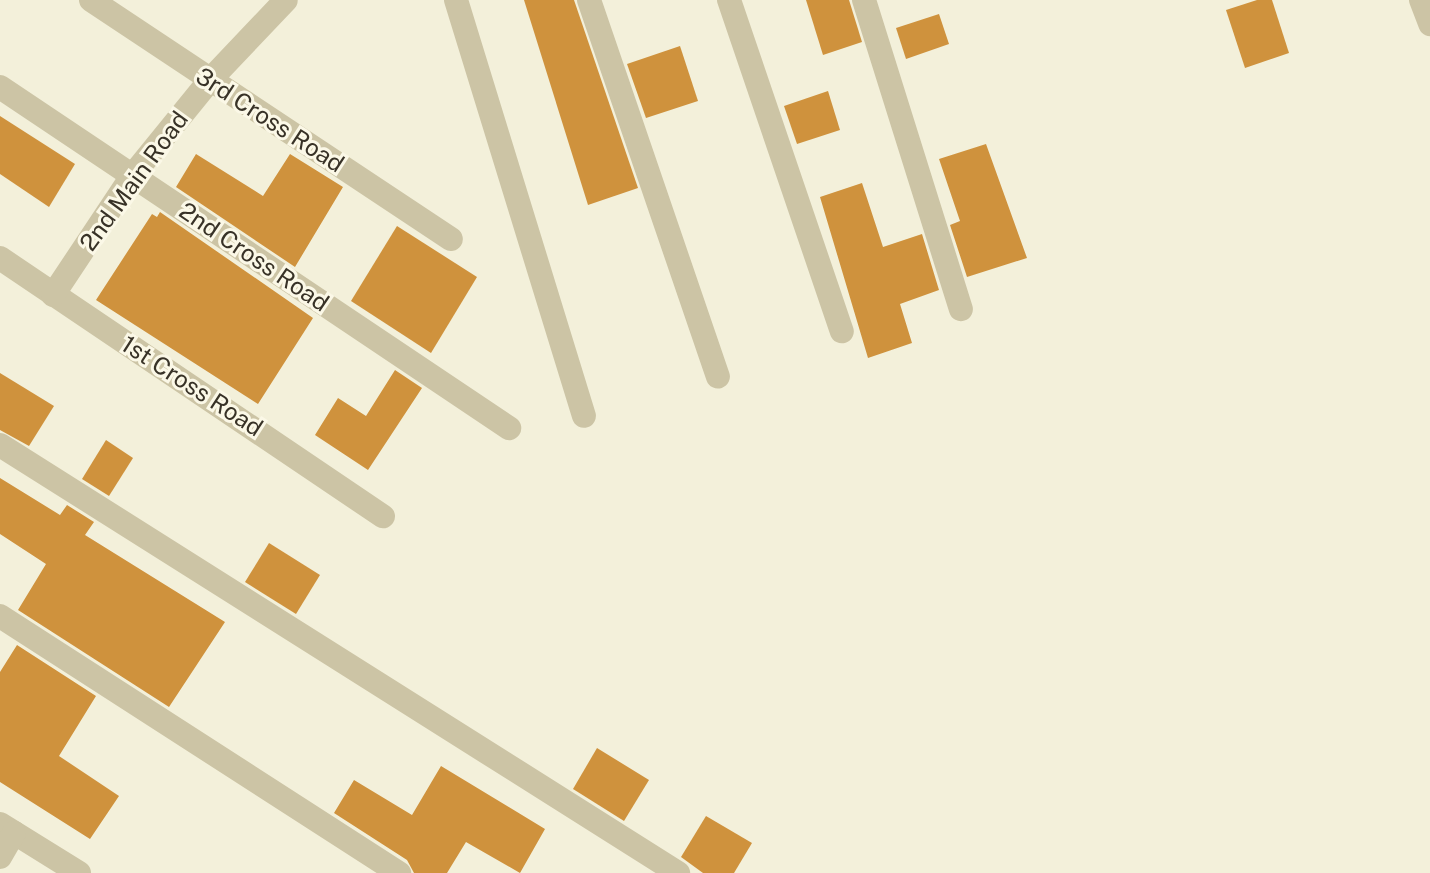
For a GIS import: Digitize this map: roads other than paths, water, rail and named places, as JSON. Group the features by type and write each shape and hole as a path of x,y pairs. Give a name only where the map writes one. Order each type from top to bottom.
{"street":[{"name":"3rd Cross Road","path":"91,0 451,239"},
{"name":"2nd Main Road","path":"53,295 132,176 210,80 286,0"},
{"path":"456,0 584,416"},
{"path":"589,0 718,376"},
{"path":"729,0 842,331"},
{"path":"864,0 961,309"},
{"path":"1421,0 1430,24"},
{"name":"2nd Cross Road","path":"0,87 509,428"},
{"name":"1st Cross Road","path":"0,258 383,516"},
{"path":"0,445 678,873"},
{"path":"0,616 399,873"},
{"path":"0,857 7,829 79,873"}]}
